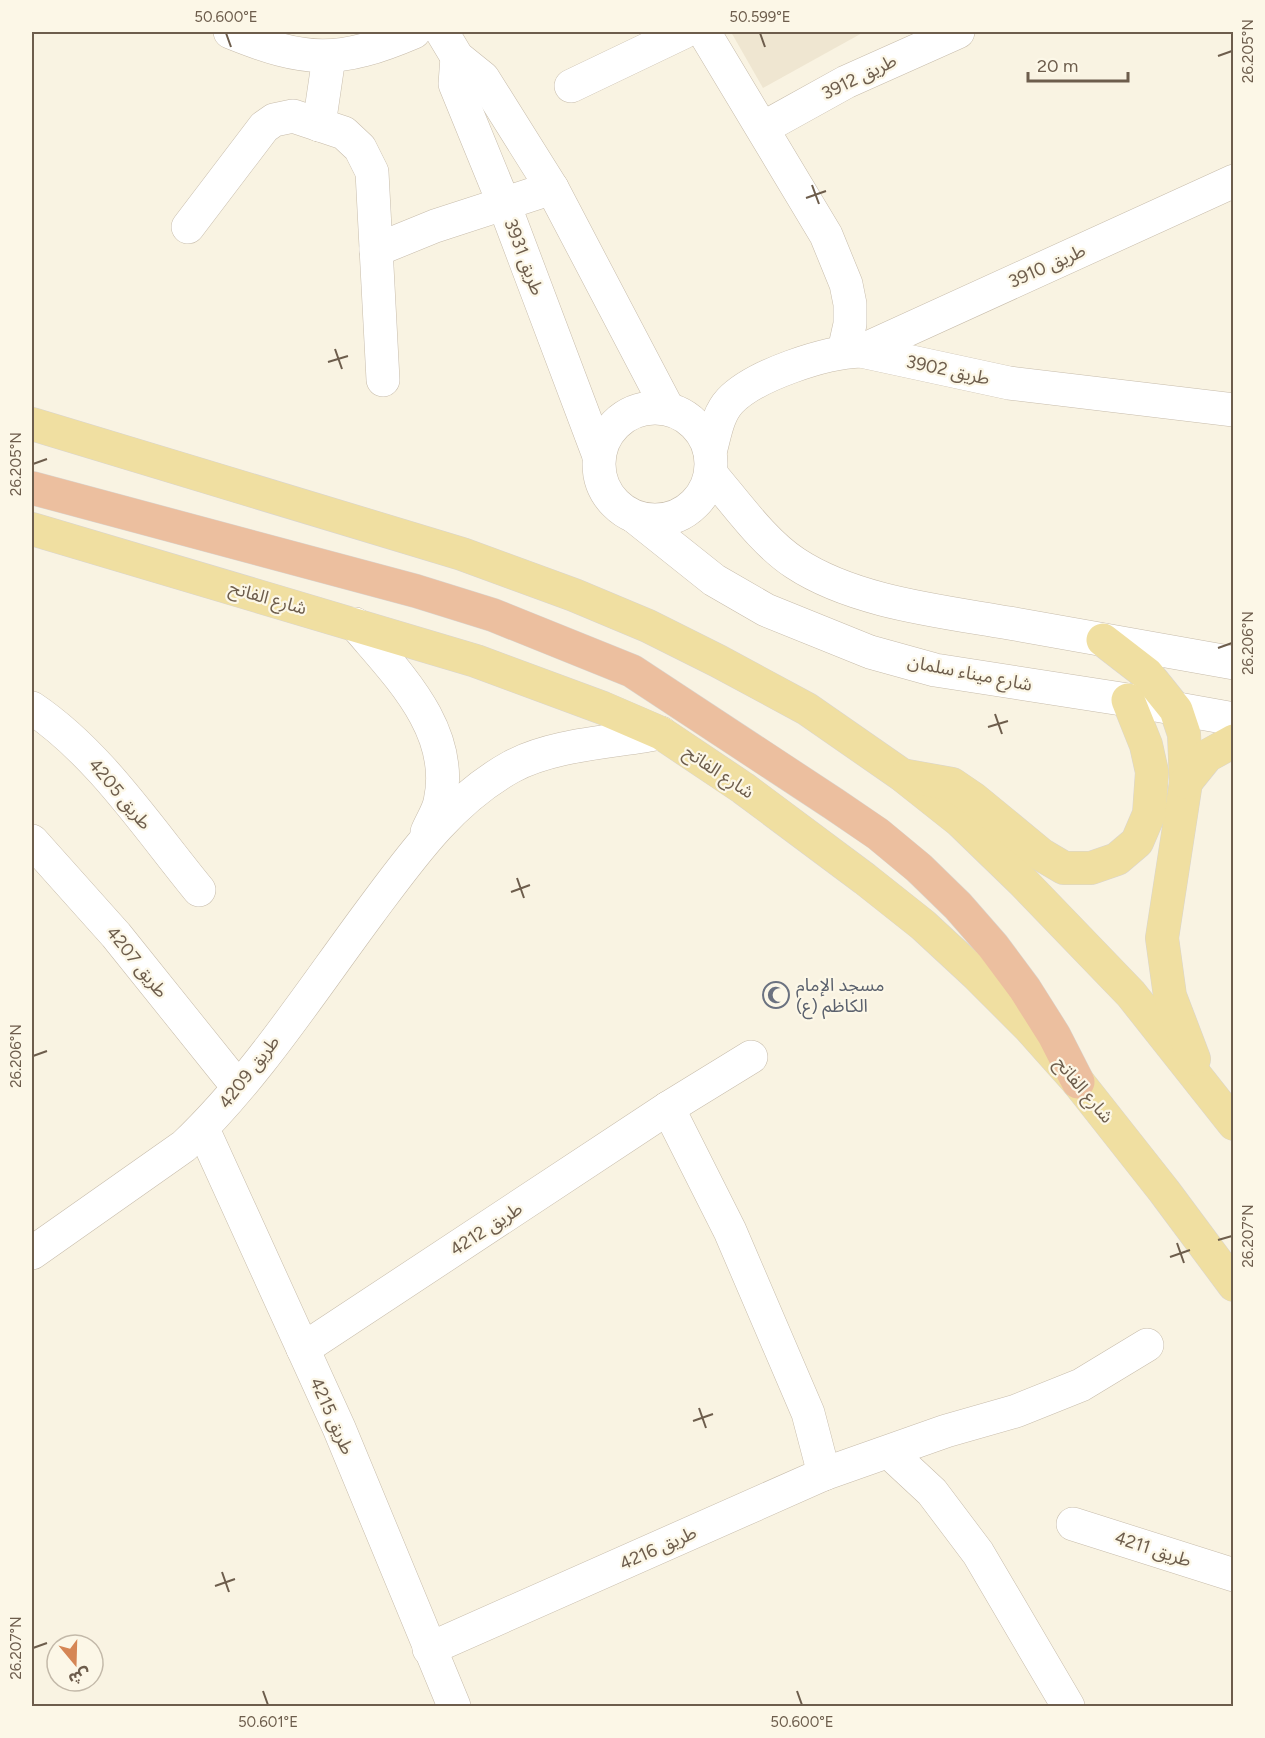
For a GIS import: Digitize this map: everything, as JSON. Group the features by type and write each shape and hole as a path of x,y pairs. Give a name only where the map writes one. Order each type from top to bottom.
{"highway":[{"path":"32,488 416,591 493,615 632,670 878,834 919,868 958,906 1006,963 1054,1035 1078,1082"}],"main road":[{"path":"32,424 462,554 574,595 648,626 807,709 902,775 960,821 1131,994 1233,1124"},
{"name":"شارع الفاتح","path":"32,529 476,661 603,708 661,733 743,788 865,879 923,925 977,975 1029,1027 1078,1082 1164,1191 1233,1285"},
{"path":"1103,640 1147,674 1176,710 1184,734 1186,782 1162,938 1170,996 1204,1086"},
{"path":"902,775 952,784 974,799 1042,855 1064,868 1091,868 1117,859 1137,842 1149,814 1152,772 1146,745 1128,700"},
{"path":"1186,782 1207,756 1233,741"}],"street":[{"path":"230,32 267,47 301,55 329,57 382,46 414,32"},
{"path":"571,86 684,32"},
{"path":"704,32 826,235 846,284 850,304 852,351"},
{"name":"طريق 3912","path":"763,128 846,82 958,32"},
{"name":"طريق 3931","path":"449,44 483,78 552,188 668,409"},
{"name":"طريق 3931","path":"449,44 455,84 504,204 599,456"},
{"path":"319,125 329,57"},
{"path":"188,227 264,128 274,120 293,116 344,133 353,140 367,160 372,172 383,380"},
{"name":"طريق 3910","path":"852,351 1233,181"},
{"path":"376,249 435,226 552,188"},
{"name":"طريق 3902","path":"710,463 720,416 729,402 744,389 806,361 852,351 1009,383 1233,410"},
{"path":"649,408 668,409 680,413 695,425 706,440 710,463 705,489 696,502 683,513 667,519 651,520 635,517 618,507 606,493 599,475 599,456 604,438 616,423 631,413 649,408"},
{"path":"710,463 769,543 795,563 836,584 911,604 1233,663"},
{"name":"شارع ميناء سلمان","path":"635,517 714,580 766,610 870,652 935,670 1233,719"},
{"name":"طريق 4209","path":"355,624 422,708 435,735 442,757 443,781 440,804 420,844"},
{"name":"طريق 4205","path":"38,720 96,764 199,890"},
{"name":"طريق 4209","path":"32,1253 184,1146 203,1129 260,1061 420,844 461,802 512,766 539,756 572,747 661,733"},
{"name":"طريق 4207","path":"32,841 116,935 238,1087"},
{"name":"طريق 4212","path":"303,1349 668,1108 751,1057"},
{"path":"668,1108 730,1231 808,1413 824,1474"},
{"name":"طريق 4215","path":"203,1129 339,1428 454,1707"},
{"name":"طريق 4216","path":"429,1649 824,1474 946,1431 1016,1411 1081,1385 1147,1345"},
{"path":"890,1452 933,1492 978,1553 1068,1707"},
{"name":"طريق 4211","path":"1073,1524 1233,1575"}],"shaded area":[{"path":"731,32 864,32 763,88"}],"place":[{"name":"مسجد الإمام الكاظم (ع)","path":"776,995"}]}
